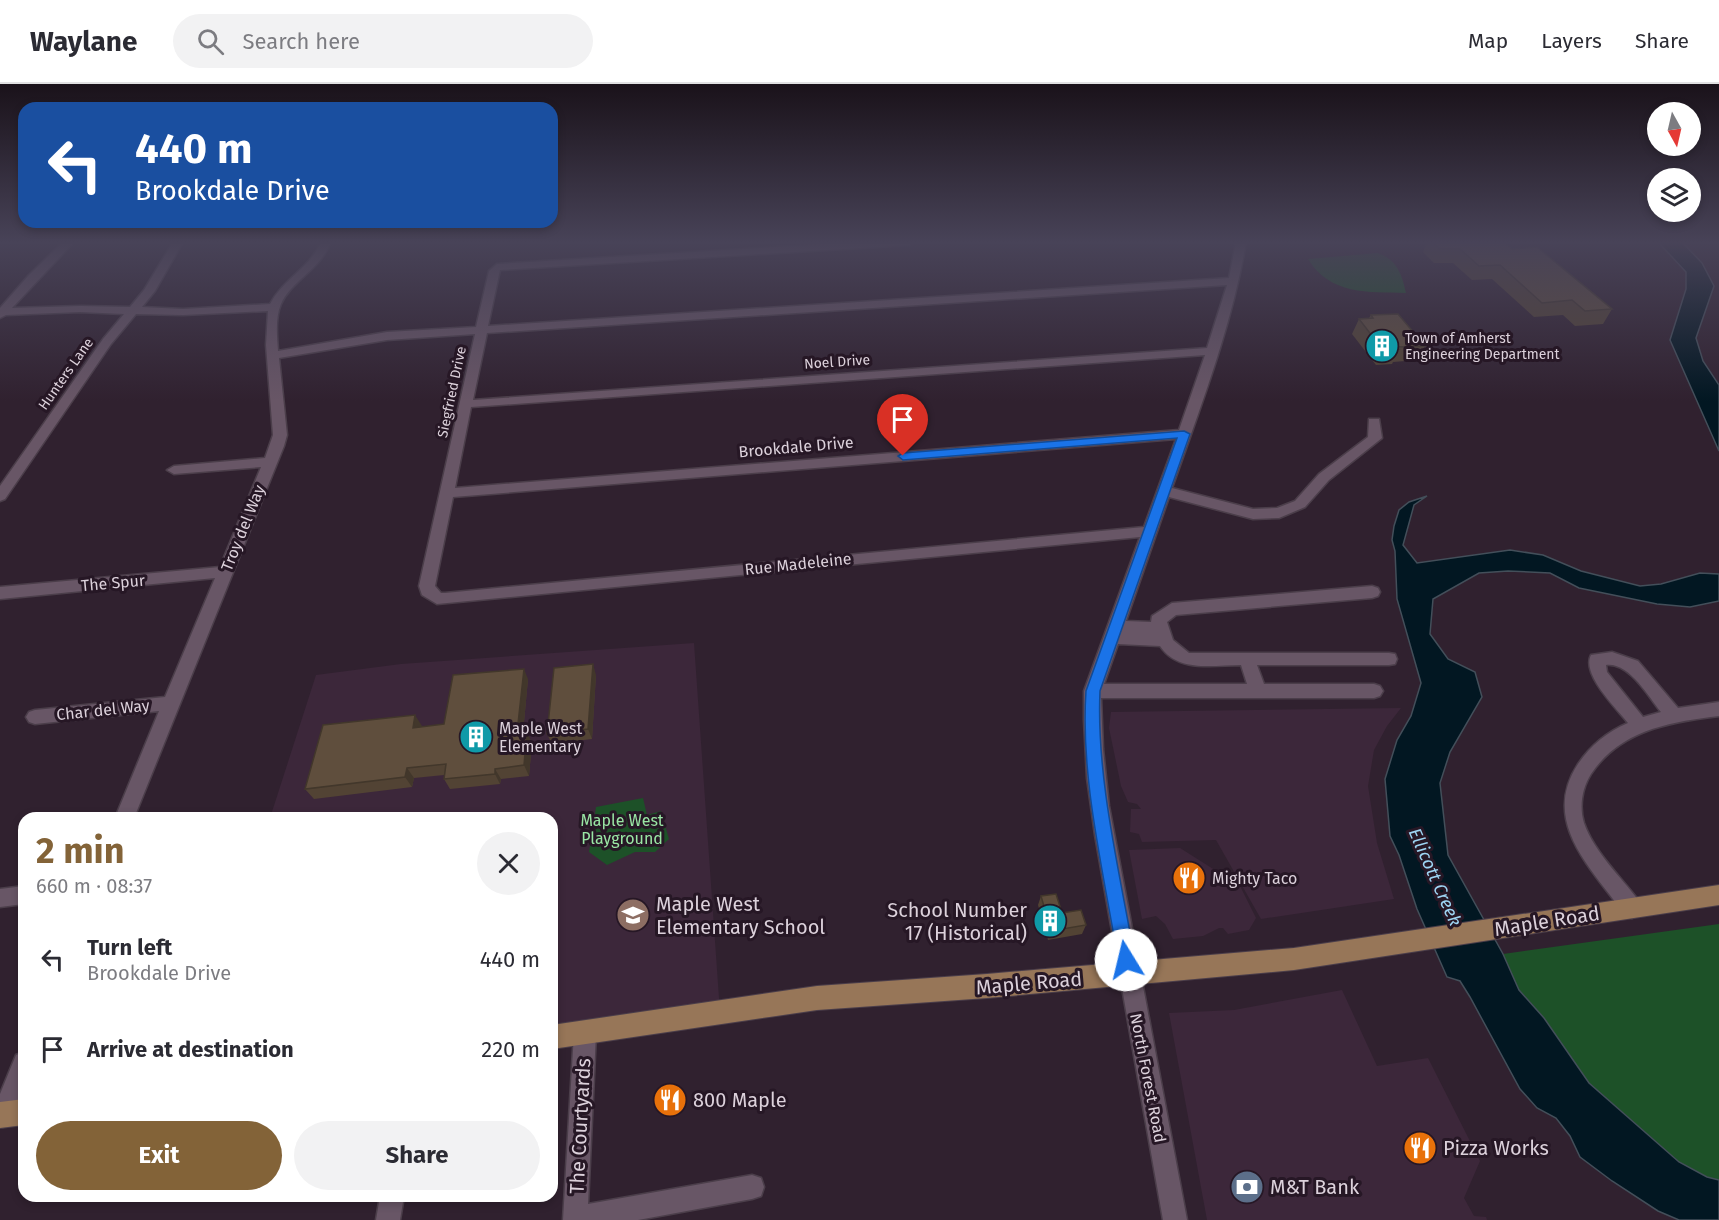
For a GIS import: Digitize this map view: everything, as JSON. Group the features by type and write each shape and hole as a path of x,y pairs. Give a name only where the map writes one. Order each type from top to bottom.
{"main road":[{"name":"Maple Road","path":"558,1036 817,998 1294,959 1719,895"}],"street":[{"path":"1,313 17,295"},
{"name":"Hunters Lane","path":"0,496 107,342 146,295"},
{"path":"1,313 62,309 183,312 274,307 281,295"},
{"name":"Siegfried Drive","path":"445,599 432,595 427,586 489,295"},
{"path":"274,355 387,336 1018,295"},
{"name":"North Forest Road","path":"1175,1220 1129,974 1095,771 1091,718 1093,691 1184,434 1229,295"},
{"name":"Troy del Way","path":"126,812 280,435 271,325 274,307"},
{"name":"Noel Drive","path":"465,404 1212,351"},
{"path":"1164,491 1253,514 1279,513 1300,504 1324,477 1376,438 1374,422"},
{"name":"Brookdale Drive","path":"446,493 1184,434"},
{"path":"174,470 270,462"},
{"name":"Rue Madeleine","path":"445,599 1150,531"},
{"name":"The Spur","path":"0,593 225,572"},
{"path":"1372,592 1172,609 1158,620 1170,651 1187,659 1389,658"},
{"path":"1115,632 1162,635"},
{"path":"1640,726 1599,674 1598,660 1612,658 1632,666 1673,714"},
{"path":"1247,659 1258,692"},
{"path":"1093,691 1374,690"},
{"name":"Char del Way","path":"35,717 171,703"},
{"path":"1632,908 1583,839 1574,821 1572,808 1578,781 1594,754 1619,735 1673,714 1719,709"},
{"path":"0,898 18,896"},
{"name":"The Courtyards","path":"575,1220 585,1033"},
{"path":"9,1114 18,1083"},
{"path":"575,1220 752,1187"},
{"path":"388,1220 391,1202"}],"shaded area":[{"name":"Maple West Elementary School","path":"694,643 720,1012 558,1036 558,812 272,812 316,675 401,664"},
{"path":"1401,708 1387,726 1374,750 1368,786 1377,843 1394,899 1261,919 1216,840 1142,842 1139,834 1130,832 1131,809 1141,809 1137,804 1128,802 1121,786 1109,728 1111,712"},
{"path":"1180,848 1240,886 1256,918 1249,930 1228,934 1223,928 1219,928 1203,936 1173,939 1165,924 1156,916 1142,919 1129,850"},
{"path":"1342,990 1377,1066 1428,1058 1480,1161 1464,1198 1474,1216 1486,1217 1487,1220 1207,1220 1169,1013 1234,1010"}],"green space":[{"name":"Maple West Playground","path":"643,798 647,815 661,811 669,839 655,852 635,852 607,865 589,852 596,807"},
{"path":"1719,924 1719,1180 1707,1177 1679,1162 1589,1083 1544,1018 1519,990 1503,954"}],"water":[{"path":"1684,295 1711,295 1696,338 1703,361 1719,385 1719,451 1670,340"},
{"name":"Ellicott Creek","path":"1427,496 1414,505 1403,545 1417,563 1510,550 1543,555 1581,571 1640,586 1661,584 1700,573 1719,574 1719,601 1690,607 1657,604 1579,588 1550,573 1508,571 1479,573 1433,599 1430,634 1448,659 1475,672 1482,697 1450,752 1440,783 1448,855 1503,954 1519,990 1544,1018 1589,1083 1679,1162 1707,1177 1719,1180 1719,1220 1679,1220 1658,1211 1580,1157 1570,1136 1556,1118 1537,1108 1520,1089 1460,981 1447,977 1417,909 1399,855 1390,836 1385,779 1397,740 1411,716 1421,683 1397,599 1395,551 1392,540 1394,526 1399,510 1409,502"}],"building":[{"path":"1533,295 1595,295 1612,309 1585,311 1572,300 1542,303"},
{"path":"1398,314 1425,346 1383,350 1359,319 1373,318 1371,315"},
{"path":"593,664 588,729 547,734 554,668"},
{"name":"Maple West Elementary","path":"524,669 517,733 527,732 524,765 495,769 495,774 444,779 446,764 407,768 405,777 305,789 323,725 415,715 413,728 444,724 453,675"},
{"path":"1056,894 1062,913 1081,910 1086,925 1051,931 1041,896"}],"place":[{"name":"Town of Amherst Engineering Department","path":"1382,346"},
{"name":"Maple West Elementary","path":"476,737"},
{"name":"Mighty Taco","path":"1189,878"},
{"name":"Maple West Elementary School","path":"633,915"},
{"name":"School Number 17 (Historical)","path":"1050,921"},
{"name":"800 Maple","path":"670,1100"},
{"name":"Pizza Works","path":"1420,1148"},
{"name":"M&T Bank","path":"1247,1187"}],"route":[{"path":"903,456 1184,434 1093,691 1091,718 1095,771 1126,960"}]}
